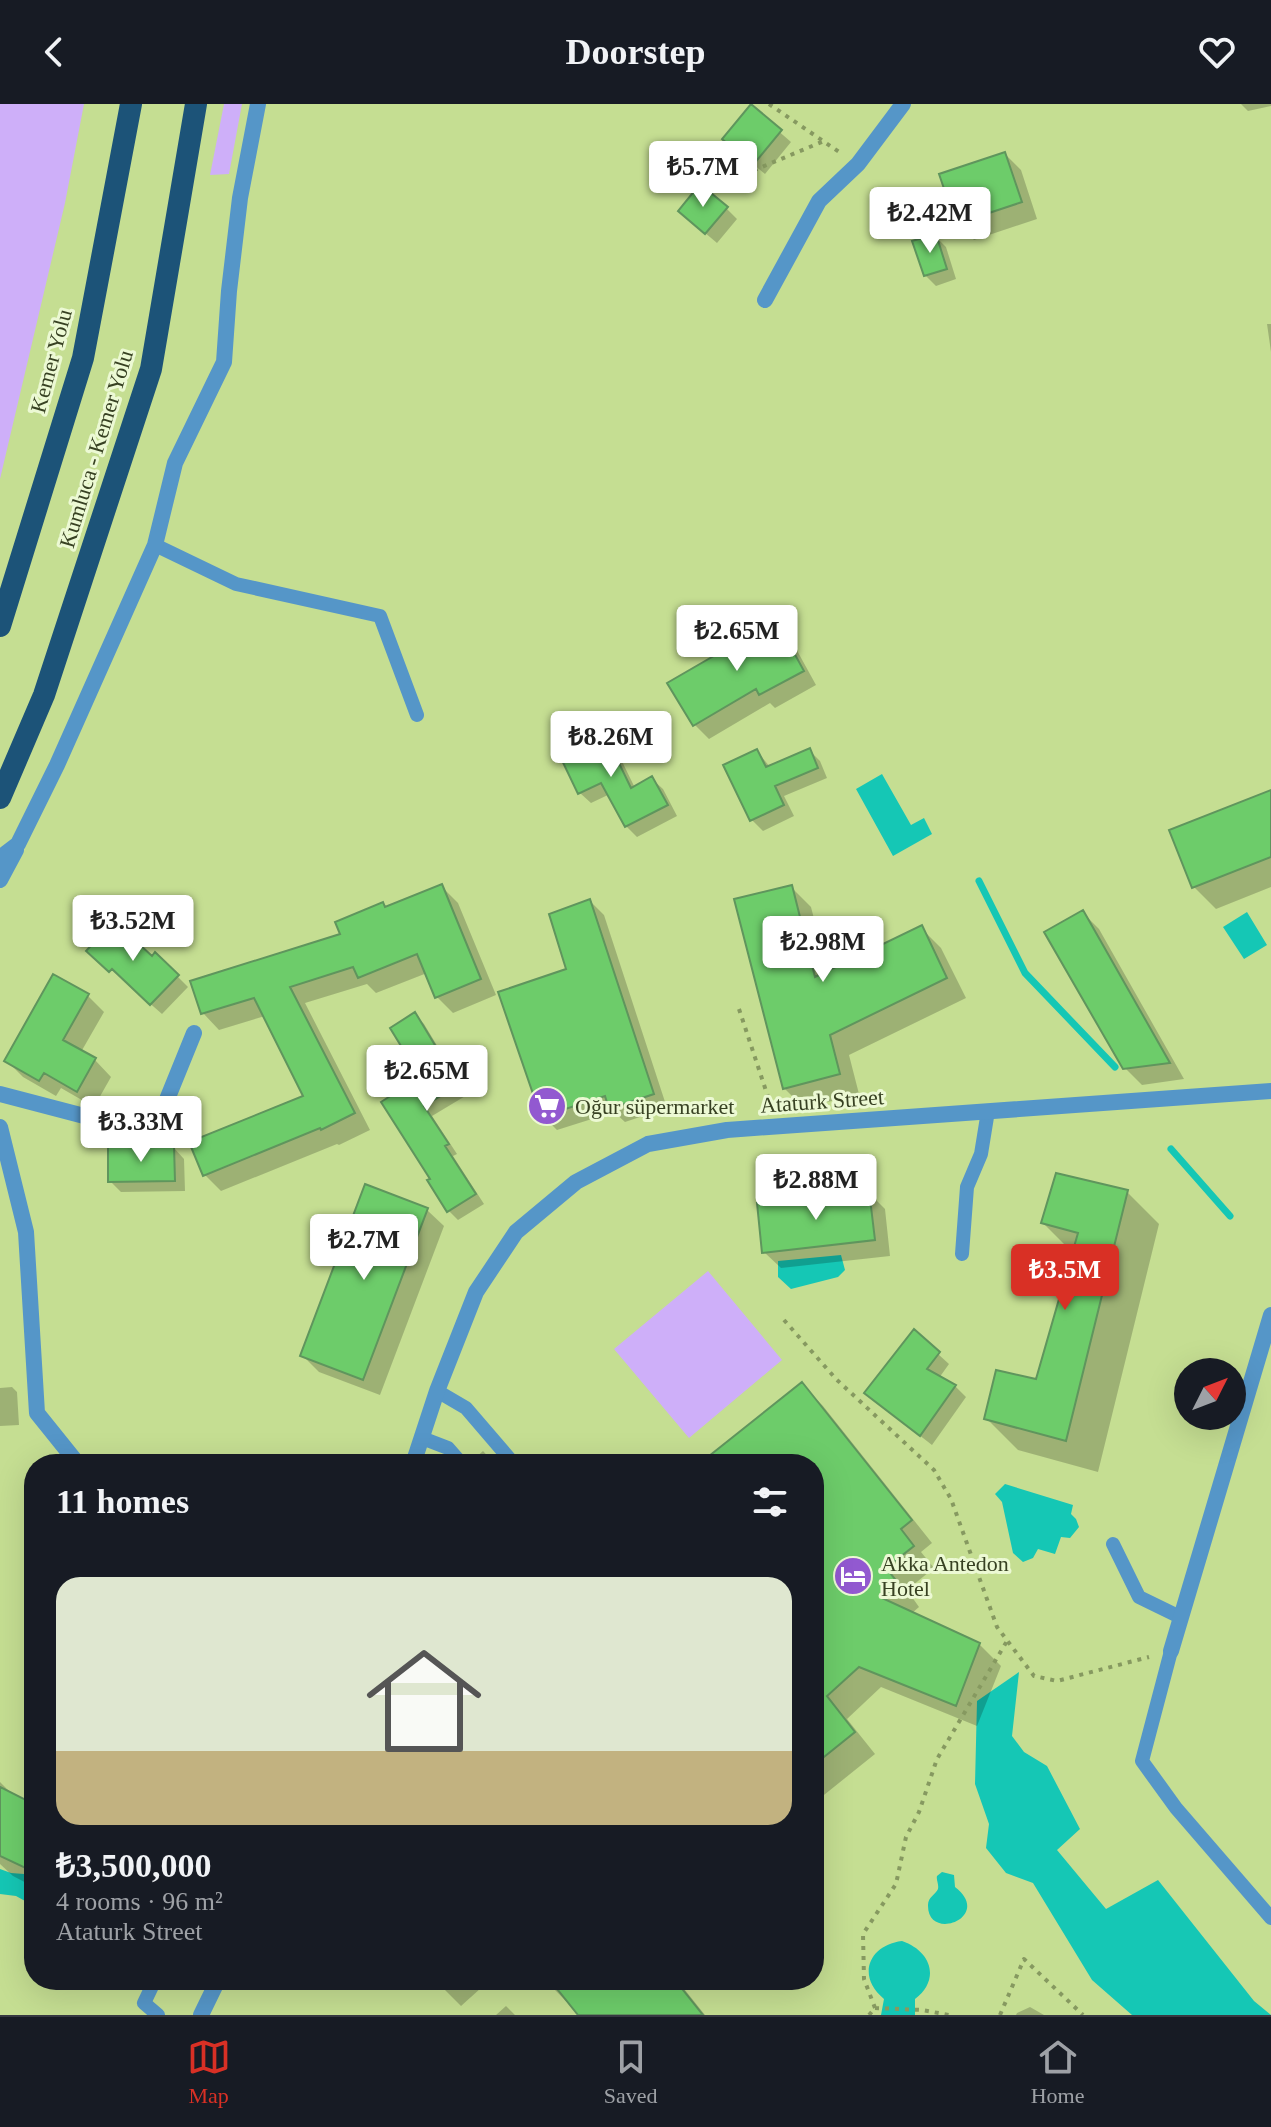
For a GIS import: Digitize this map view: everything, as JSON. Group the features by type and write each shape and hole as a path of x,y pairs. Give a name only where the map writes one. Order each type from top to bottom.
{"highway":[{"name":"Kemer Yolu","path":"0,626 83,358 131,104"},
{"name":"Kumluca - Kemer Yolu","path":"0,798 44,695 151,369 196,104"}],"street":[{"path":"0,880 57,765 155,545 175,463 224,362 240,198 258,104"},
{"path":"765,300 819,201 858,164 903,104"},
{"path":"0,858 18,844"},
{"path":"0,1094 153,1134 194,1033"},
{"name":"Ataturk Street","path":"416,1454 437,1391 476,1292 516,1232 576,1182 648,1144 727,1130 1271,1091"},
{"path":"0,1127 26,1232 37,1413 70,1454"},
{"path":"1171,1651 1271,1315"},
{"path":"201,2015 213,1990"}],"lane":[{"path":"155,545 236,584 380,616 417,715"},
{"path":"962,1254 967,1187 981,1154 988,1111"},
{"path":"437,1391 466,1408 505,1454"},
{"path":"422,1438 448,1448 453,1454"},
{"path":"1113,1544 1139,1597 1180,1617"},
{"path":"1171,1651 1142,1761 1176,1808 1271,1918"},
{"path":"150,1990 144,2003 158,2015"}],"path":[{"path":"769,104 858,164"},
{"path":"726,182 824,141"},
{"path":"739,1009 778,1126"},
{"path":"784,1320 836,1379 934,1470 951,1499 997,1627 1034,1676 1057,1681 1171,1651"},
{"path":"875,2008 864,1979 863,1934 896,1884 906,1837 919,1812 937,1759 1007,1641"},
{"path":"1000,2015 1024,1959 1083,2015"},
{"path":"875,2008 922,2010 949,2015"},
{"path":"869,2015 875,2008"}],"shaded area":[{"path":"0,104 84,104 65,203 0,479"},
{"path":"224,104 242,104 229,174 210,175"},
{"path":"708,1271 782,1360 689,1438 614,1349"}],"water":[{"path":"882,774 911,825 924,818 932,834 893,856 856,789"},
{"path":"1247,912 1267,945 1244,959 1223,927"},
{"path":"841,1255 845,1270 838,1277 791,1289 778,1277 778,1261"},
{"path":"1005,1484 1073,1505 1071,1514 1079,1527 1070,1538 1061,1537 1055,1554 1038,1549 1033,1558 1023,1562 1013,1553 1002,1502 995,1494"},
{"path":"1019,1672 1012,1736 1024,1752 1047,1766 1080,1829 1057,1850 1106,1909 1158,1880 1254,2001 1271,2015 1132,2015 1092,1980 1033,1883 1006,1873 986,1848 989,1824 975,1784 977,1701"},
{"path":"0,1869 24,1874 24,1900 0,1894"},
{"path":"942,1872 954,1875 955,1887 965,1898 967,1908 956,1922 946,1924 930,1916 928,1905 938,1889 937,1876"},
{"path":"902,1941 926,1958 930,1974 928,1983 915,1999 915,2015 881,2015 884,1999 870,1981 870,1963 881,1949"}],"building":[{"path":"751,104 782,130 753,165 722,139"},
{"path":"1005,152 1022,202 956,224 939,174"},
{"path":"700,184 728,207 705,234 678,211"},
{"path":"936,234 947,269 924,276 912,241"},
{"path":"776,620 804,671 759,695 756,689 693,726 667,683"},
{"path":"603,730 631,788 652,776 668,805 625,827 601,783 578,794 558,752"},
{"path":"810,748 818,768 775,786 784,805 750,821 723,765 757,749 766,767"},
{"path":"1271,790 1271,857 1192,888 1169,830"},
{"path":"442,884 481,979 435,998 417,954 358,978 353,967 290,987 355,1113 321,1130 203,1176 189,1142 303,1096 254,998 201,1014 190,981 340,934 335,922 383,902 385,907"},
{"path":"792,885 815,977 922,925 947,978 830,1035 840,1074 783,1089 734,899"},
{"path":"590,899 654,1094 609,1109 605,1096 541,1117 498,992 566,969 549,914"},
{"path":"1083,910 1170,1063 1123,1069 1044,932"},
{"path":"114,921 152,956 155,952 179,975 150,1005 112,969 109,972 86,951"},
{"path":"53,974 89,994 63,1040 96,1058 77,1092 44,1073 39,1081 4,1061"},
{"path":"415,1012 459,1085 424,1106 476,1194 447,1212 427,1180 430,1179 381,1102 420,1077 390,1028"},
{"path":"108,1146 174,1146 175,1181 108,1182"},
{"path":"1056,1173 1128,1190 1066,1441 984,1419 996,1370 1036,1379 1078,1233 1041,1223"},
{"path":"365,1184 428,1208 363,1380 300,1356"},
{"path":"869,1190 875,1240 762,1253 757,1203"},
{"path":"914,1329 940,1352 927,1369 956,1385 920,1436 864,1393"},
{"name":"Akka Antedon Hotel","path":"802,1382 912,1520 901,1529 914,1546 886,1568 899,1584 882,1598 980,1643 956,1706 859,1667 827,1696 855,1732 824,1757 824,1454 712,1454"},
{"path":"0,1787 24,1799 24,1867 0,1856"},
{"path":"558,1990 683,1990 703,2015 578,2015"}],"waterway":[{"path":"979,881 1025,973 1115,1067"},
{"path":"1171,1149 1230,1216"}],"place":[{"name":"Oğur süpermarket","path":"547,1106"},
{"name":"Akka Antedon Hotel","path":"853,1576"}]}
